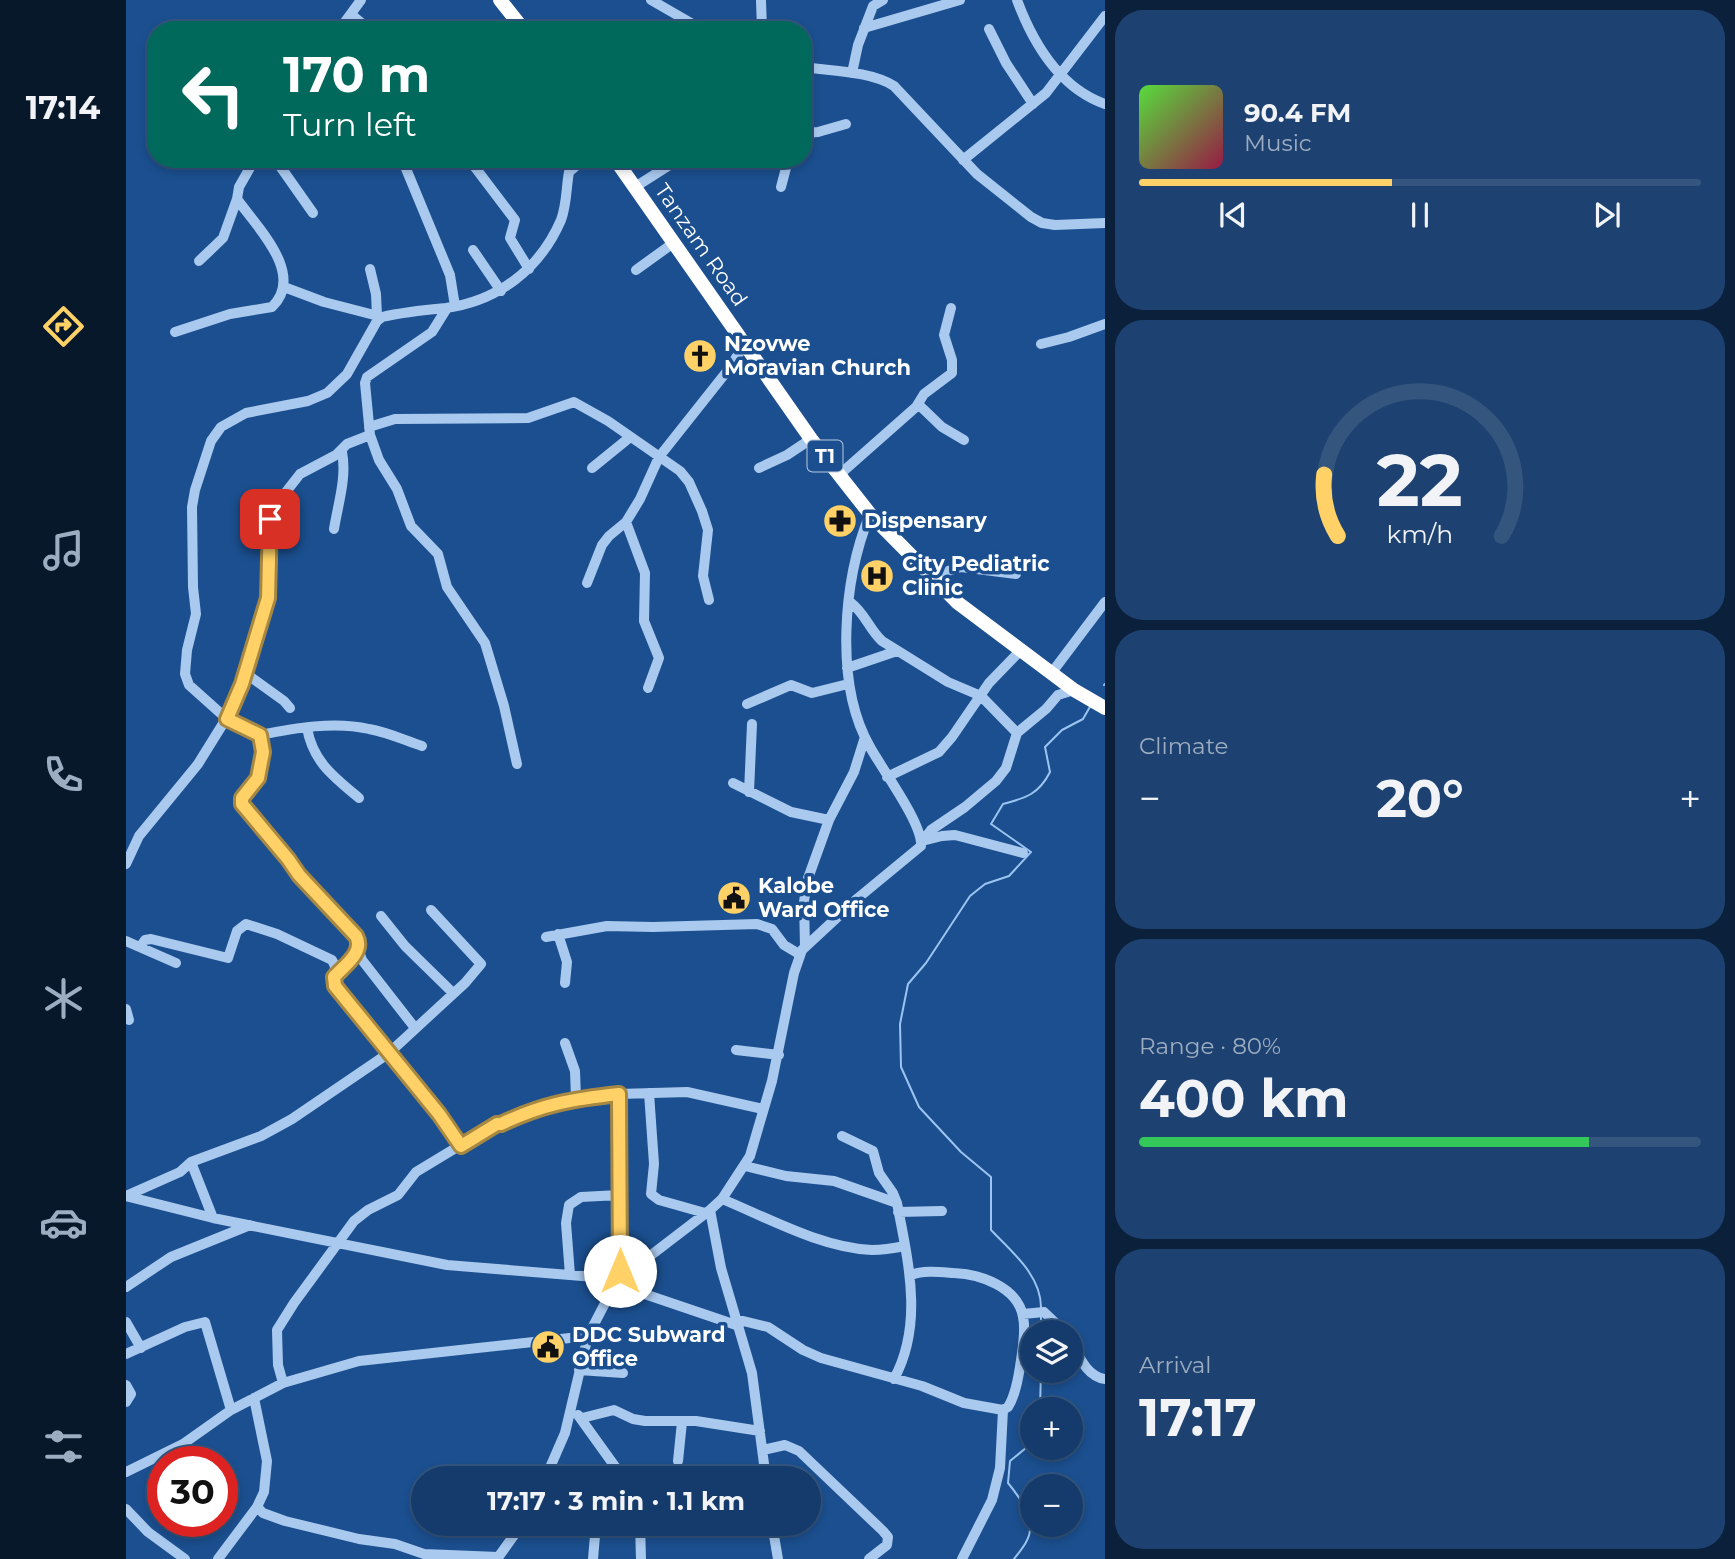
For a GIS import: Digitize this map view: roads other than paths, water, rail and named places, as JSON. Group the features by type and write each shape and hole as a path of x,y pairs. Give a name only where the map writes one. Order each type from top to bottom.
{"highway":[{"path":"500,0 517,21"},
{"name":"Tanzam Road","path":"621,168 811,439 870,514 958,603 1074,690 1098,703"}],"street":[{"path":"347,21 361,0"},
{"path":"651,0 687,21"},
{"path":"761,0 762,21"},
{"path":"852,73 873,6 883,0"},
{"path":"864,28 960,0"},
{"path":"1017,0 1032,32 1060,75 1075,90 1104,102"},
{"path":"352,15 359,21"},
{"path":"962,160 1034,104 1105,16"},
{"path":"989,29 1006,64 1034,104"},
{"path":"812,68 852,73 894,86 962,160 1014,205 1042,223 1076,226 1105,223"},
{"path":"812,132 846,124"},
{"path":"199,261 223,238 239,187 250,168"},
{"path":"281,168 313,213"},
{"path":"406,168 450,275 451,307 432,332 367,377 370,431 379,460 406,509 411,526 438,555 447,587 485,643 497,679 517,764"},
{"path":"476,168 515,220 510,238 529,269"},
{"path":"284,287 324,302 379,316 451,307 501,291 529,269 550,240 561,219 572,168"},
{"path":"635,187 665,168"},
{"path":"781,187 786,168"},
{"path":"175,332 230,314 272,307 284,287 278,258 237,199"},
{"path":"636,270 673,244"},
{"path":"473,250 501,291"},
{"path":"370,269 379,316 347,374 334,388 308,401 246,413 220,427 211,441 193,498 193,587 196,614 187,650 185,674 189,685 227,719 260,735 328,725 354,726 383,732 422,746"},
{"path":"839,475 953,369 944,335 951,309"},
{"path":"1041,344 1105,324"},
{"path":"587,583 604,541 626,522 659,457 728,370 745,344"},
{"path":"126,864 139,835 198,764 234,706 268,598 271,511 300,474 342,452 347,444 395,419 528,418 572,402 608,421 684,475 708,530 702,576 709,600"},
{"path":"918,404 942,427 964,440"},
{"path":"592,468 629,438"},
{"path":"759,468 787,455 811,439"},
{"path":"334,529 343,479 342,452"},
{"path":"870,514 863,531 850,602 846,634 848,684 864,737 912,817 922,842"},
{"path":"626,522 645,573 644,621 659,658 648,688"},
{"path":"937,582 948,571 961,567 1016,574"},
{"path":"1052,671 1105,601"},
{"path":"850,602 862,611 874,634 948,682 981,696 1017,733"},
{"path":"887,777 939,752 989,683 1021,650"},
{"path":"847,668 897,651"},
{"path":"245,673 290,708"},
{"path":"747,704 791,685 812,693 848,684"},
{"path":"802,951 858,898 921,846 931,830 965,807 996,781 1006,768 1017,733 1046,709 1058,695 1074,690"},
{"path":"750,792 752,724"},
{"path":"307,728 310,743 319,762 359,798"},
{"path":"260,735 263,752 261,769 258,778 242,798 242,804 299,875 356,936 362,960 415,1028"},
{"path":"551,1466 565,1433 588,1336 618,1280 708,1212 722,1199 746,1166 779,1055 790,990 802,951 805,892 817,847 828,820 855,772 864,737"},
{"path":"733,783 791,812 828,820"},
{"path":"922,842 955,835 1023,853"},
{"path":"126,1196 180,1172 191,1162 275,1130 388,1053 453,993 481,964 431,910"},
{"path":"382,916 405,946 453,993"},
{"path":"141,946 145,940 151,939 228,958 237,931 246,924 277,934 332,960 338,990 439,1114 461,1146"},
{"path":"546,937 607,926 757,924 772,929 785,945 802,951"},
{"path":"558,934 567,962 565,983"},
{"path":"126,941 176,963"},
{"path":"334,977 358,949"},
{"path":"565,1043 575,1071 576,1098"},
{"path":"736,1050 779,1055"},
{"path":"283,1384 278,1365 276,1330 293,1303 359,1216 398,1195 416,1172 497,1124 534,1108 576,1098 619,1094 687,1092 764,1109"},
{"path":"649,1093 654,1164 651,1194 659,1199 708,1212"},
{"path":"618,1280 619,1094"},
{"path":"842,1136 873,1152 879,1173 893,1193 898,1208 911,1275 908,1336 903,1359 894,1379"},
{"path":"191,1162 213,1218"},
{"path":"746,1166 786,1176 834,1181 898,1208 942,1211"},
{"path":"570,1275 566,1223 569,1205 581,1197 620,1195"},
{"path":"126,1196 213,1218 447,1265 618,1280 736,1322 768,1327 794,1346 821,1358 922,1386 964,1403 1003,1410"},
{"path":"722,1199 814,1237 855,1248 877,1250 905,1246"},
{"path":"708,1212 752,1373 765,1466"},
{"path":"126,1287 171,1257 251,1225"},
{"path":"911,1275 941,1272 980,1277 1003,1289 1028,1314"},
{"path":"1028,1314 1044,1312 1052,1320"},
{"path":"962,1559 992,1500 1000,1468 1003,1410 1010,1404 1020,1371 1028,1314"},
{"path":"126,1322 141,1348"},
{"path":"126,1354 186,1327 205,1322 231,1410"},
{"path":"127,1469 183,1444 231,1410 283,1384 359,1361 588,1336"},
{"path":"1083,1361 1098,1378 1105,1379"},
{"path":"579,1370 623,1373"},
{"path":"126,1385 131,1394 126,1402"},
{"path":"218,1559 257,1507 264,1492 267,1461 254,1398"},
{"path":"569,1408 582,1418 615,1466"},
{"path":"582,1418 614,1410 633,1419 710,1422 760,1431"},
{"path":"678,1461 682,1422"},
{"path":"763,1450 785,1445 799,1451 883,1531 888,1537 887,1545 869,1559"},
{"path":"257,1507 263,1513 285,1521 359,1539 395,1544 424,1554 497,1558 513,1536"},
{"path":"126,1510 148,1532 185,1559"},
{"path":"593,1559 596,1536"},
{"path":"639,1536 641,1559"},
{"path":"774,1536 778,1559"}],"waterway":[{"path":"1041,1309 1037,1286 1031,1275 991,1230 991,1177 961,1152 919,1107 901,1067 900,1024 908,984 926,963 970,896 985,884 1009,876 1031,852 991,824 1003,804 1025,797 1041,785 1050,772 1045,747 1062,730 1083,719 1091,705"},
{"path":"1041,1315 1041,1320"},
{"path":"1040,1397 1041,1383"},
{"path":"1014,1559 1030,1533 1026,1511 1008,1483 1010,1461 1020,1453"}],"place":[{"name":"Nzovwe Moravian Church","path":"700,356"},
{"name":"Dispensary","path":"840,521"},
{"name":"City Pediatric Clinic","path":"877,576"},
{"name":"Kalobe Ward Office","path":"734,898"},
{"name":"DDC Subward Office","path":"548,1347"}]}
